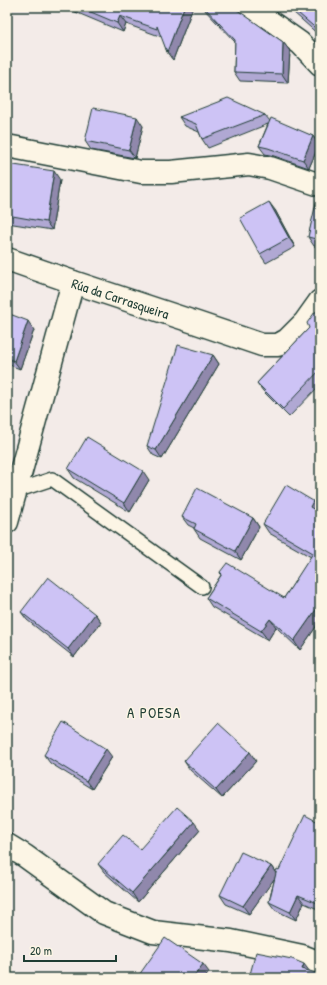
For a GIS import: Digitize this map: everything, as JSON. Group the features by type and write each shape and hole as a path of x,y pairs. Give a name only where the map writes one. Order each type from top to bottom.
{"street":[{"path":"249,7 300,43 320,64"},
{"path":"7,146 141,172 171,172 249,164 270,168 320,185"},
{"path":"7,259 73,282"},
{"name":"Rúa da Carrasqueira","path":"7,522 73,282 262,345 278,345 287,340 305,322 320,301"},
{"path":"7,845 25,856 104,913 153,932 231,940 302,956 320,963"}],"lane":[{"path":"16,491 52,479 202,587"}],"building":[{"path":"79,7 184,7 167,52 157,26 157,29 120,16 117,23"},
{"path":"204,7 234,7 283,42 282,74 234,72 235,40"},
{"path":"291,7 320,7 320,32"},
{"path":"228,98 265,115 202,139 196,124 179,117"},
{"path":"93,108 137,117 129,150 85,141"},
{"path":"271,118 313,136 303,160 259,146"},
{"path":"7,164 54,171 46,222 7,215"},
{"path":"320,190 320,240 308,237"},
{"path":"269,202 289,238 260,254 240,218"},
{"path":"320,311 320,370 283,409 257,383 309,328 307,323 315,312"},
{"path":"7,313 28,321 14,361 7,358"},
{"path":"178,345 213,355 156,450 147,446"},
{"path":"87,437 143,471 124,503 68,469"},
{"path":"286,485 313,501 310,507 320,513 318,522 320,524 320,604 294,641 270,619 261,631 206,598 222,574 220,572 227,563 284,598 313,553 263,524"},
{"path":"197,488 253,518 235,551 194,529 196,524 182,517"},
{"path":"48,577 95,614 68,649 21,612"},
{"path":"63,722 106,749 86,781 44,755"},
{"path":"218,723 250,752 216,790 184,761"},
{"path":"177,807 194,822 132,893 98,864 123,835 140,849"},
{"path":"305,815 320,823 320,904 298,895 290,912 269,902 277,869 279,870"},
{"path":"241,852 271,866 243,906 220,895"},
{"path":"165,938 203,964 193,978 137,978"},
{"path":"256,952 292,959 304,964 302,969 320,974 320,978 249,978"}],"district":[{"name":"A POESA","path":"154,712"}]}
